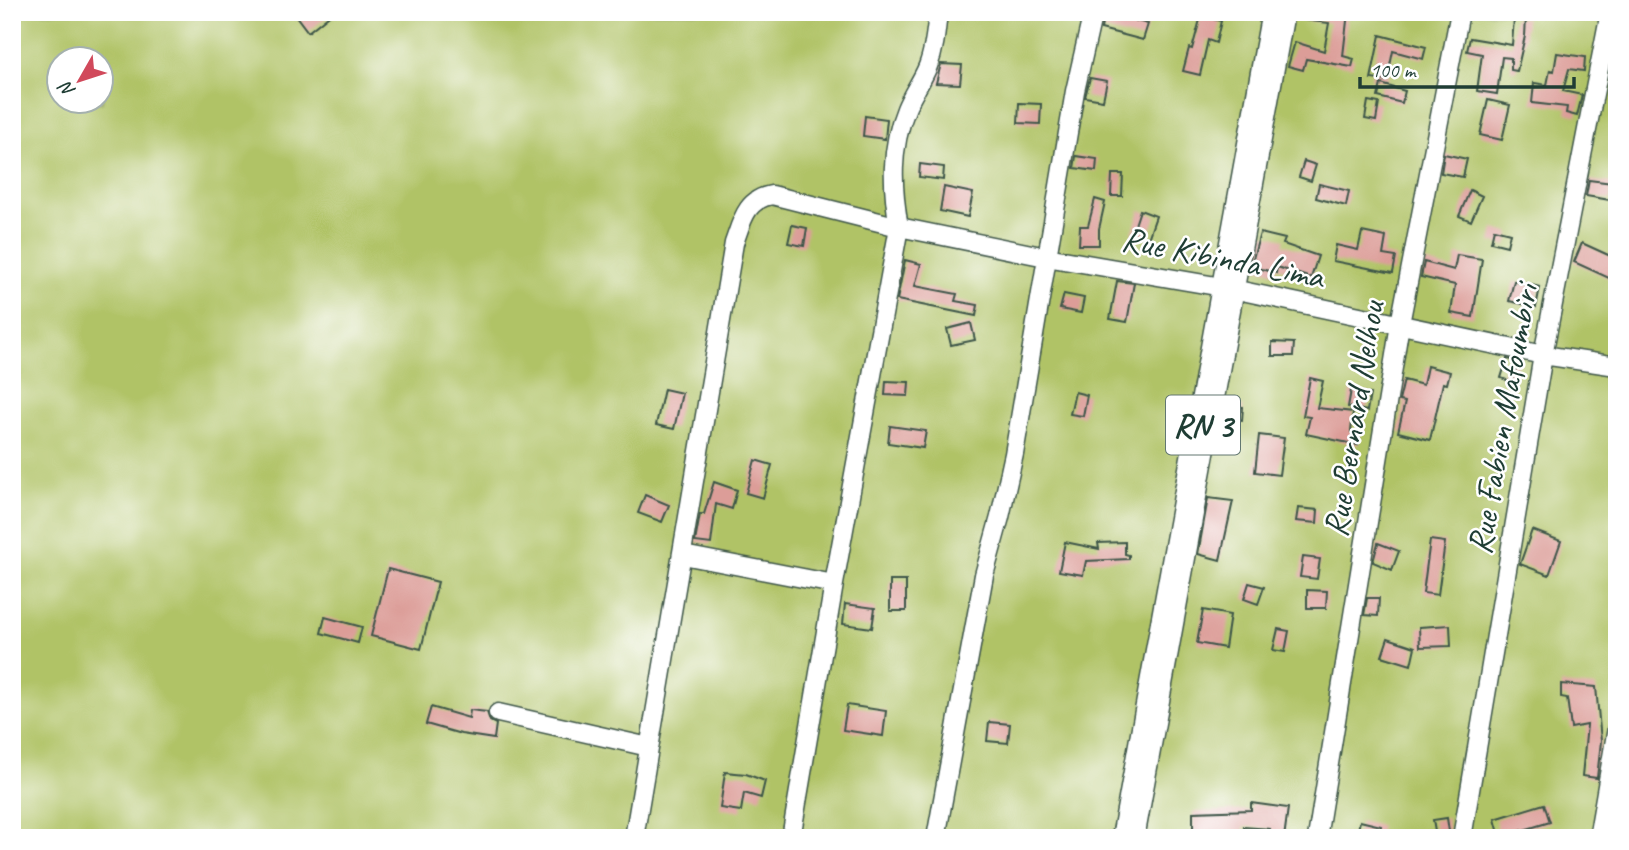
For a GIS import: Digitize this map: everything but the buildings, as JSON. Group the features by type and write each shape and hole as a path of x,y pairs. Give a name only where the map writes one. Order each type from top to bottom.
{"highway":[{"name":"RN 3","path":"1128,838 1278,12"}],"street":[{"path":"791,838 899,227 892,176 896,148 905,112 933,51 938,12"},
{"path":"936,838 984,575 1014,454 1075,91 1093,12"},
{"name":"Rue Bernard Nelhou","path":"1317,838 1400,324 1460,12"},
{"name":"Rue Fabien Mafoumbiri","path":"1462,838 1543,355 1610,12"},
{"name":"Rue Kibinda Lima","path":"634,838 734,243 745,212 761,197 772,195 899,227 1046,257 1228,288 1543,355 1617,366"},
{"path":"683,555 834,584"},
{"path":"498,713 649,747"},
{"path":"1598,838 1617,728"}],"green space":[{"path":"12,12 1617,12 1617,838 12,838"}]}
